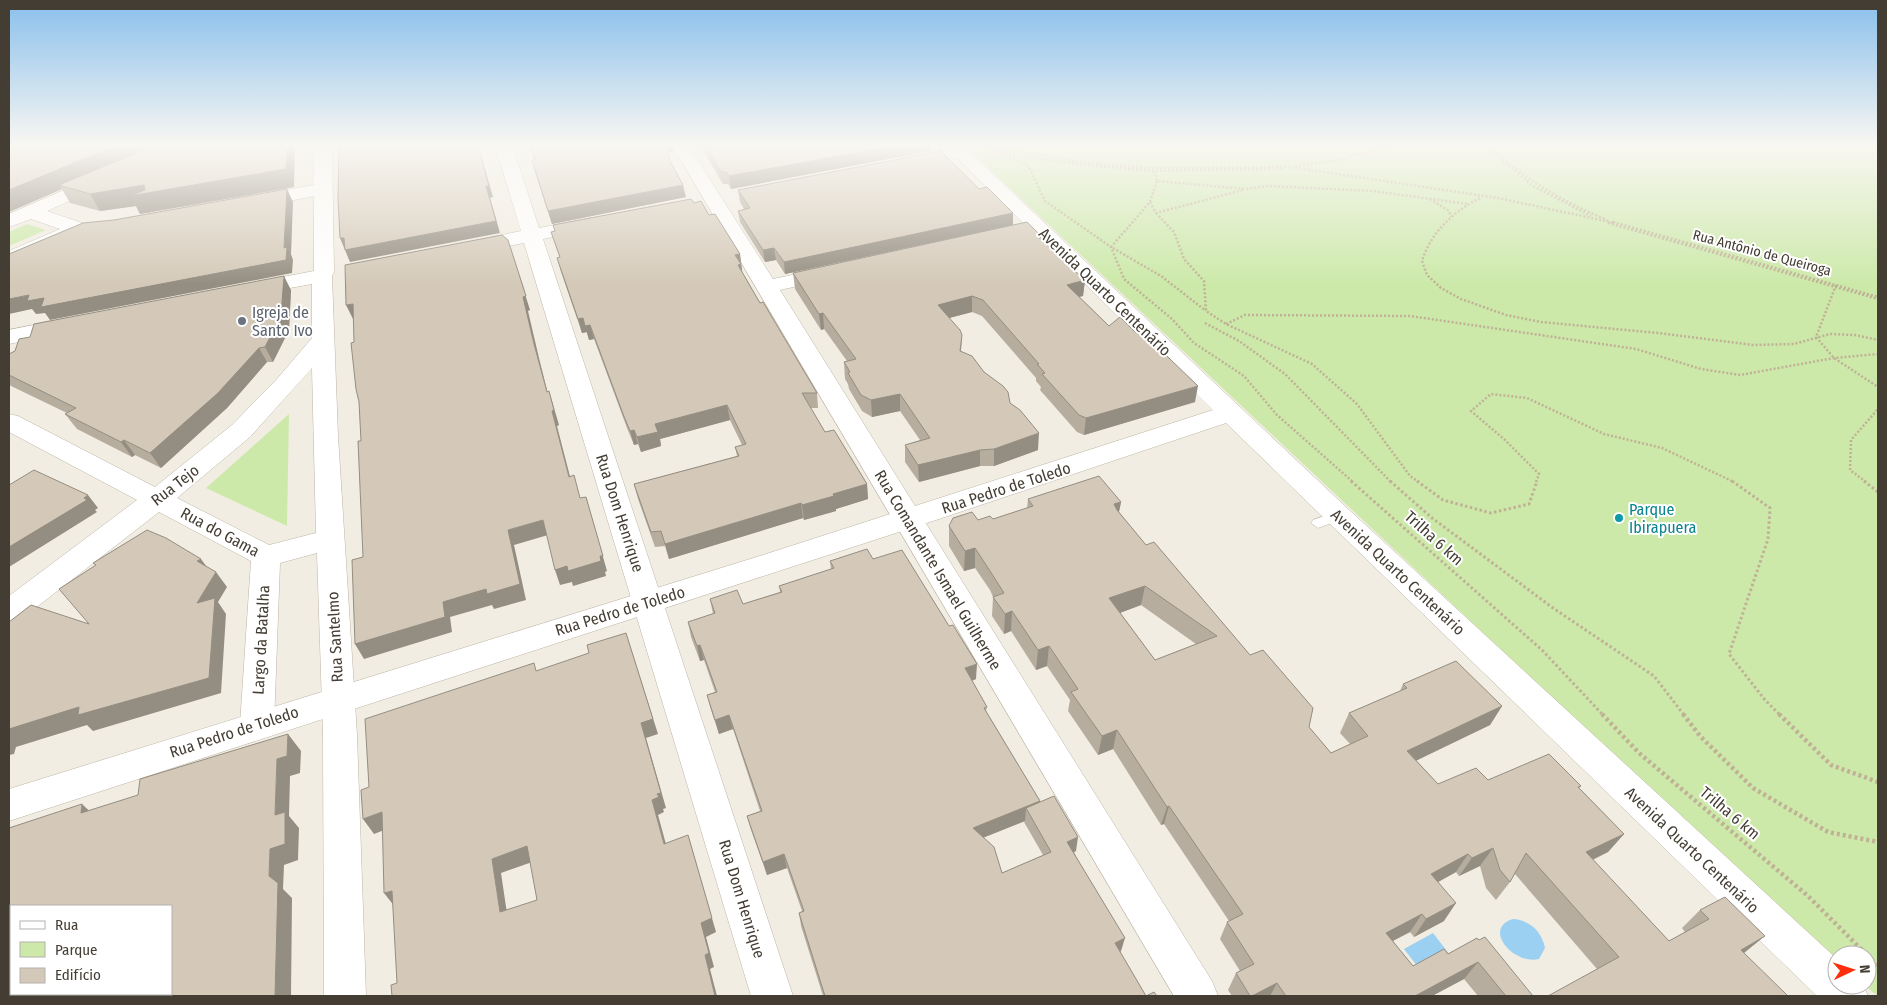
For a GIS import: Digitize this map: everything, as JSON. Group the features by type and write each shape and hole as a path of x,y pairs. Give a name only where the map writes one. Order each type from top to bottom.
{"street":[{"path":"9,221 75,192"},
{"path":"236,204 306,192"},
{"name":"Rua Santelmo","path":"323,192 327,274 322,339 339,700 345,996"},
{"name":"Rua Dom Henrique","path":"518,192 649,602 772,996"},
{"name":"Rua Comandante Ismael Guilherme","path":"708,192 1197,996"},
{"name":"Avenida Quarto Centenário","path":"1001,192 1028,229 1231,413 1328,520 1847,996"},
{"path":"9,258 88,228 30,212"},
{"path":"455,250 608,220"},
{"path":"766,287 853,268"},
{"path":"231,293 327,274"},
{"path":"9,337 88,321"},
{"name":"Rua Tejo","path":"9,612 158,499 241,430 285,386 322,339"},
{"name":"Rua Pedro de Toledo","path":"9,805 257,724 908,521 1231,413"},
{"name":"Rua do Gama","path":"9,422 266,556 330,539"},
{"name":"Largo da Batalha","path":"257,724 266,556"}],"path":[{"path":"1041,192 1045,200 1065,217 1111,247 1162,276 1206,311 1226,324 1312,364 1357,404 1410,476 1443,500 1491,513 1529,504 1539,474 1471,410 1491,394 1527,398 1604,434 1662,448 1738,484 1770,508 1768,539 1729,654 1765,700 1831,765 1878,782"},
{"path":"1111,247 1150,202 1153,192"},
{"path":"1156,212 1235,192"},
{"path":"1387,192 1468,204"},
{"path":"1457,192 1498,198 1615,223"},
{"path":"1542,192 1601,220 1836,286 1816,337"},
{"path":"1547,192 1577,208 1615,223"},
{"path":"1425,197 1440,204 1449,211 1451,217"},
{"path":"1480,198 1468,204 1451,217 1422,252 1421,267 1426,277 1438,288 1495,311 1539,322 1659,333 1736,345 1774,346 1802,343 1816,337 1840,334 1878,340"},
{"path":"1150,202 1156,212 1174,232 1184,259 1204,281 1206,311"},
{"name":"Rua Antônio de Queiroga","path":"1615,223 1878,298"},
{"name":"Trilha 6 km","path":"1111,247 1124,279 1172,319 1194,343 1244,376 1277,415 1542,650 1639,753 1808,896 1857,945"},
{"path":"1226,324 1245,315 1410,316 1636,349 1701,369 1740,376 1834,358 1878,354"},
{"path":"1205,323 1239,341 1285,374 1376,469 1432,518 1553,608 1654,676 1700,736 1752,788 1828,832 1878,842"},
{"path":"1816,337 1834,358 1878,387"},
{"path":"1878,409 1851,440 1850,470 1878,492"}],"green space":[{"name":"Parque Ibirapuera","path":"1014,192 1878,192 1878,996 1877,945 1827,945 1827,952 1632,773"},
{"path":"27,224 46,230 9,246 9,232"},
{"path":"289,414 287,526 206,488"}],"water":[{"path":"1513,919 1530,924 1538,932 1545,948 1539,959 1520,957 1505,945 1500,930 1504,924"},
{"path":"1433,933 1450,955 1418,967 1404,949"}],"building":[{"path":"83,192 103,192 90,194"},
{"path":"140,192 154,192 130,196"},
{"path":"271,192 287,192 284,248 287,247 286,260 41,307 44,298 27,301 29,295 9,299 9,254 83,223 114,220"},
{"path":"338,192 488,192 496,221 345,250 344,238 340,238"},
{"path":"542,192 647,192 548,211"},
{"path":"739,192 992,192 1013,213 784,262 774,248 763,250 738,211 750,208"},
{"path":"691,199 694,203 701,201 709,215 715,214 740,254 735,255 741,264 738,265 760,303 763,302 817,393 802,393 825,432 834,430 867,484 833,494 834,496 802,505 801,503 665,544 661,531 651,532 634,484 739,456 735,447 746,444 727,405 655,424 658,432 637,437 634,430 630,431 590,325 585,326 583,318 578,319 557,258 560,257 551,232 555,231 553,225"},
{"path":"1027,222 1042,237 1039,238 1085,280 1067,285 1109,326 1120,317 1136,333 1142,332 1198,386 1086,418 1079,415 1042,374 1045,373 1037,364 1039,364 983,300 972,296 938,305 960,330 962,335 960,351 972,356 984,372 1003,386 1008,392 1010,403 1020,410 1039,433 994,449 980,450 918,465 905,445 930,438 900,394 871,400 861,395 844,362 856,359 823,313 819,314 793,273"},
{"path":"502,235 508,240 526,296 523,297 534,344 554,410 552,411 569,477 574,475 580,498 586,497 603,556 600,556 601,561 568,571 567,566 555,570 543,520 508,530 520,584 487,594 486,589 443,602 445,617 355,644 352,560 363,557 358,441 361,441 359,402 351,343 354,342 353,304 346,305 345,265"},
{"path":"284,276 281,316 265,347 259,348 218,393 150,453 124,440 121,442 65,414 76,408 9,375 9,354 15,351 19,339 30,337 34,324"},
{"path":"34,470 88,495 84,498 87,500 9,547 9,485"},
{"path":"1099,476 1121,502 1114,504 1117,510 1146,545 1154,542 1250,655 1263,650 1313,708 1309,727 1331,753 1368,736 1349,713 1407,688 1403,684 1456,661 1502,706 1407,751 1438,784 1476,768 1488,780 1549,754 1624,834 1586,852 1669,941 1709,919 1700,910 1725,897 1765,936 1741,950 1788,996 1548,996 1619,957 1526,853 1510,882 1500,870 1493,848 1472,858 1468,854 1431,874 1456,903 1426,919 1422,914 1386,933 1413,966 1444,949 1448,954 1477,938 1479,940 1485,937 1533,996 1506,996 1478,962 1415,996 1286,996 1277,983 1250,996 1236,973 1254,964 1227,922 1243,914 1169,806 1167,807 1117,730 1102,736 1071,692 1078,689 1049,646 1038,650 1012,611 1005,614 993,597 1004,593 975,548 965,551 949,526 953,518 972,512 978,520 990,516 993,519 1033,506 1028,499","holes":["1145,586 1217,636 1155,660 1109,598"]},
{"path":"147,530 166,538 201,559 197,561 216,572 197,603 215,598 209,678 78,715 79,707 9,729 9,622 31,605 89,624 59,589 96,565 93,563"},
{"path":"867,549 873,559 902,550 949,626 953,625 977,664 965,668 987,707 984,708 1040,801 973,828 994,847 1002,873 1051,852 1026,808 1054,796 1078,837 1067,842 1125,938 1115,943 1146,996 825,996 799,913 804,911 784,854 763,862 747,816 762,811 729,715 715,720 707,695 717,692 700,645 697,646 688,622 715,613 710,599 737,590 743,604 782,592 779,586 834,568 830,561"},
{"path":"626,633 653,719 641,723 661,793 657,794 659,797 652,800 664,844 688,835 712,918 701,923 709,953 705,955 715,996 392,996 391,985 397,983 392,891 384,893 382,812 363,819 361,790 369,787 365,719 534,663 536,671 589,653 587,645","holes":["527,846 537,900 500,912 492,859"]},
{"path":"288,734 287,756 277,759 275,815 285,812 285,844 270,849 269,876 278,883 275,996 9,996 9,828 82,804 81,813 138,795 140,779"},
{"path":"1154,992 1157,996 1146,996"}],"place":[{"name":"Igreja de Santo Ivo","path":"242,321"},
{"name":"Parque Ibirapuera","path":"1619,518"}]}
